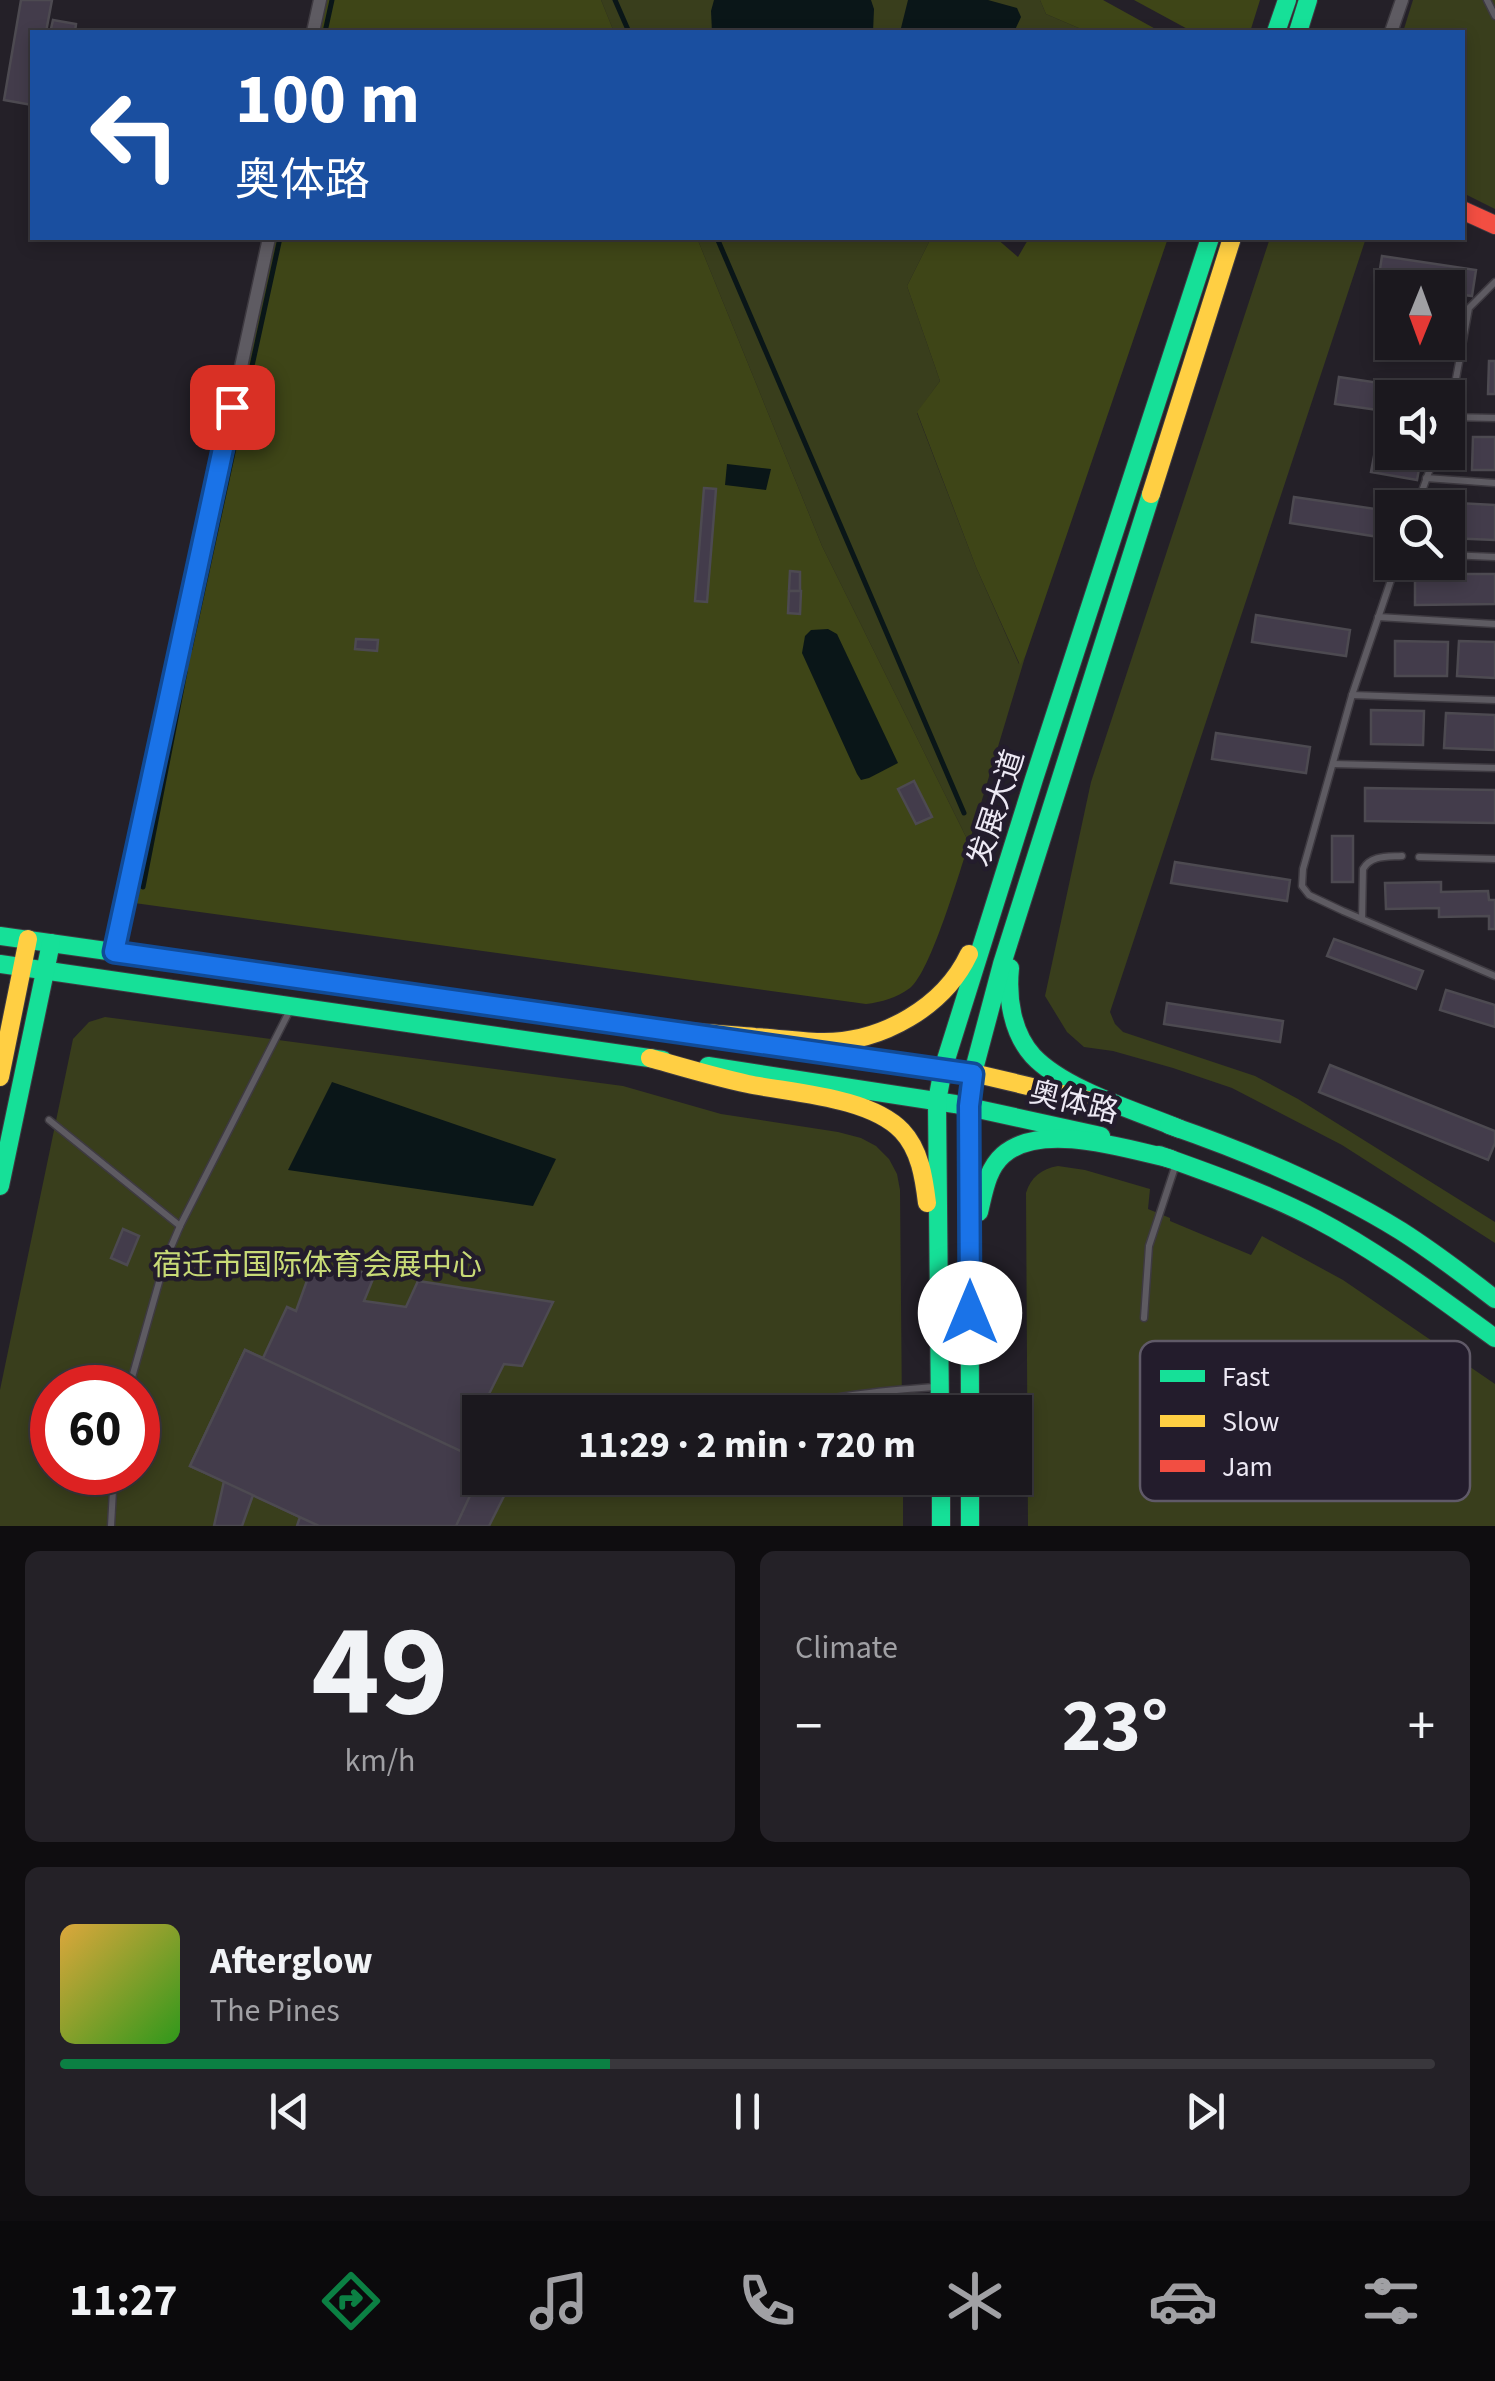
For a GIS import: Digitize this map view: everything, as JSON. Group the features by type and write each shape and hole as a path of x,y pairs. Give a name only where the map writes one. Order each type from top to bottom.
{"main road":[{"path":"1277,30 1286,0"},
{"path":"1299,30 1308,0"},
{"path":"1465,211 1495,226"},
{"name":"发展大道","path":"940,1395 937,1100 943,1069 1209,240"},
{"name":"发展大道","path":"970,1395 969,1106 973,1074 1002,964 1231,240"},
{"path":"655,1028 826,1042 851,1040 896,1025 946,990 965,967 1034,778"},
{"path":"1057,788 1009,972 1016,1027 1032,1055 1056,1075 1180,1129"},
{"name":"奥体路","path":"0,936 943,1069 1080,1097 1180,1129 1295,1174 1432,1251 1495,1298"},
{"path":"0,1077 28,940"},
{"path":"0,1186 51,943"},
{"name":"奥体路","path":"0,964 937,1100 1058,1124 1174,1160 1288,1205 1392,1264 1495,1338"},
{"path":"650,1058 746,1084 862,1108 890,1120 914,1145 922,1170 939,1309"},
{"path":"970,1313 980,1202 986,1178 1007,1150 1041,1138 1071,1139 1174,1160"},
{"path":"941,1495 941,1526"},
{"path":"970,1495 970,1526"}],"street":[{"path":"314,30 320,0"},
{"path":"1392,30 1402,0"},
{"path":"114,952 269,240"}],"lane":[{"path":"1488,0 1495,16"},
{"path":"1456,380 1470,308 1495,282"},
{"path":"1465,419 1495,418"},
{"path":"1422,490 1429,470"},
{"path":"1426,478 1495,483"},
{"path":"1465,556 1495,557"},
{"path":"1391,580 1352,695 1303,869 1302,886 1309,895 1362,920 1495,976"},
{"path":"1378,617 1495,624"},
{"path":"1352,695 1495,700"},
{"path":"1333,764 1495,768"},
{"path":"1362,920 1363,870 1367,862 1402,856"},
{"path":"1419,857 1495,859"},
{"path":"134,1365 180,1226 292,1007"},
{"path":"48,1120 180,1226"},
{"path":"1144,1318 1149,1246 1174,1160"},
{"path":"848,1395 940,1386"},
{"path":"111,1526 113,1495"}],"green space":[{"path":"322,0 601,0 613,30 315,30"},
{"path":"601,0 1040,0 1046,14 1083,30 613,30"},
{"path":"1040,0 1103,0 1157,30 1083,30 1046,14"},
{"path":"1134,0 1260,0 1251,30 1189,30"},
{"path":"1413,0 1495,0 1495,209 1465,194 1465,30 1404,30"},
{"path":"271,240 698,240 822,546 969,843 935,943 910,988 889,999 866,1004 127,902"},
{"path":"698,240 930,240 907,286 940,381 917,413 976,567 1019,664 1025,657 969,843 822,546"},
{"path":"930,240 998,240 1018,257 1028,240 1167,240 1020,665 976,567 917,412 940,381 907,286"},
{"path":"1269,240 1365,240 1110,1012 1123,1032 1255,1076 1298,1099 1495,1222 1495,1243 1342,1145 1232,1088 1113,1051 1084,1047 1067,1032 1045,996 1091,782"},
{"name":"宿迁市国际体育会展中心","path":"105,1017 623,1086 721,1114 838,1132 876,1146 889,1159 900,1190 902,1395 462,1395 462,1495 903,1495 903,1526 0,1526 0,1390 73,1039 89,1022"},
{"path":"1058,1166 1150,1189 1148,1209 1251,1255 1262,1236 1343,1280 1432,1341 1140,1341 1140,1501 1470,1501 1470,1367 1495,1384 1495,1526 1028,1526 1028,1495 1032,1495 1032,1395 1027,1395 1026,1193 1037,1175"}],"shaded area":[{"path":"714,0 871,0 873,30 712,30"},
{"path":"908,0 988,0 1017,8 1021,17 1015,30 900,30"},
{"path":"727,464 771,469 766,490 725,485"},
{"path":"828,629 837,634 898,763 861,780 802,653 805,636 811,630"},
{"path":"332,1082 556,1159 533,1206 288,1170"}],"building":[{"path":"21,0 52,0 46,30 30,30 30,105 4,100"},
{"path":"53,20 76,24 75,30 51,29"},
{"path":"1382,256 1476,270 1472,296 1465,295 1465,270 1380,270"},
{"path":"1489,361 1495,361 1495,394 1488,394"},
{"path":"1339,377 1375,382 1375,410 1335,404"},
{"path":"1473,437 1495,437 1495,470 1472,470"},
{"path":"1375,451 1375,470 1419,470 1417,480 1371,472"},
{"path":"704,488 716,489 707,602 695,601"},
{"path":"1294,497 1375,509 1375,536 1290,523"},
{"path":"1465,503 1495,505 1495,540 1465,539"},
{"path":"790,571 800,572 800,591 789,591"},
{"path":"1465,574 1495,574 1495,604 1415,605 1415,580 1465,580"},
{"path":"789,591 801,591 800,614 788,613"},
{"path":"1256,615 1350,630 1346,656 1252,642"},
{"path":"356,639 378,640 377,651 355,649"},
{"path":"1395,641 1448,642 1447,676 1395,676"},
{"path":"1459,641 1495,642 1495,678 1457,676"},
{"path":"1371,710 1424,711 1423,745 1371,744"},
{"path":"1446,713 1495,715 1495,750 1444,748"},
{"path":"1216,733 1310,747 1306,773 1212,759"},
{"path":"914,781 932,817 916,824 898,789"},
{"path":"1365,788 1495,790 1495,823 1365,821"},
{"path":"1332,836 1353,836 1353,882 1332,882"},
{"path":"1175,862 1290,880 1287,901 1171,883"},
{"path":"1441,882 1441,892 1488,891 1489,900 1495,900 1495,929 1489,929 1489,916 1439,917 1439,908 1386,909 1385,883"},
{"path":"1334,939 1423,971 1416,989 1327,956"},
{"path":"1446,990 1495,1005 1495,1027 1440,1010"},
{"path":"1167,1003 1283,1021 1280,1042 1164,1024"},
{"path":"1330,1065 1495,1131 1488,1160 1319,1092"},
{"path":"123,1229 139,1236 127,1265 111,1258"},
{"path":"313,1264 375,1274 364,1301 406,1307 418,1281 553,1302 522,1366 504,1364 488,1395 462,1395 462,1495 504,1495 489,1526 297,1526 300,1517 253,1495 242,1526 214,1526 224,1481 190,1466 245,1350 263,1358 287,1307 296,1311"},
{"path":"245,1350 462,1452 462,1495 470,1495 456,1526 319,1526 190,1466"}],"waterway":[{"path":"325,30 332,0"},
{"path":"615,0 628,30"},
{"path":"190,649 280,240"},
{"path":"718,240 964,813"},
{"path":"143,887 185,672"}],"traffic: fast":[{"path":"1277,30 1287,0"},
{"path":"1299,30 1308,0"},
{"path":"940,1395 937,1101 943,1069 1209,240"},
{"path":"970,1395 969,1106 973,1073 1002,964 1151,494"},
{"path":"0,936 668,1030"},
{"path":"0,1186 51,943"},
{"path":"0,964 663,1060"},
{"path":"1010,968 1012,1015 1033,1056 1082,1089 1180,1129"},
{"path":"708,1066 955,1104 1101,1136"},
{"path":"1169,1125 1259,1159 1345,1199 1413,1239 1495,1299"},
{"path":"979,1212 993,1167 1019,1145 1039,1140 1085,1140 1171,1159"},
{"path":"1159,1155 1258,1192 1316,1219 1385,1260 1495,1338"},
{"path":"941,1495 941,1526"},
{"path":"970,1495 970,1526"}],"traffic: slow":[{"path":"1151,494 1231,240"},
{"path":"0,1077 28,939"},
{"path":"655,1029 816,1042 868,1036 909,1018 927,1005 944,990 969,954"},
{"path":"793,1048 973,1073 1096,1102"},
{"path":"650,1058 871,1111 902,1131 913,1147 923,1174 927,1203"}],"traffic: jam":[{"path":"1465,211 1495,225"}],"route":[{"path":"232,407 114,952 973,1074 969,1106 970,1313"}]}
